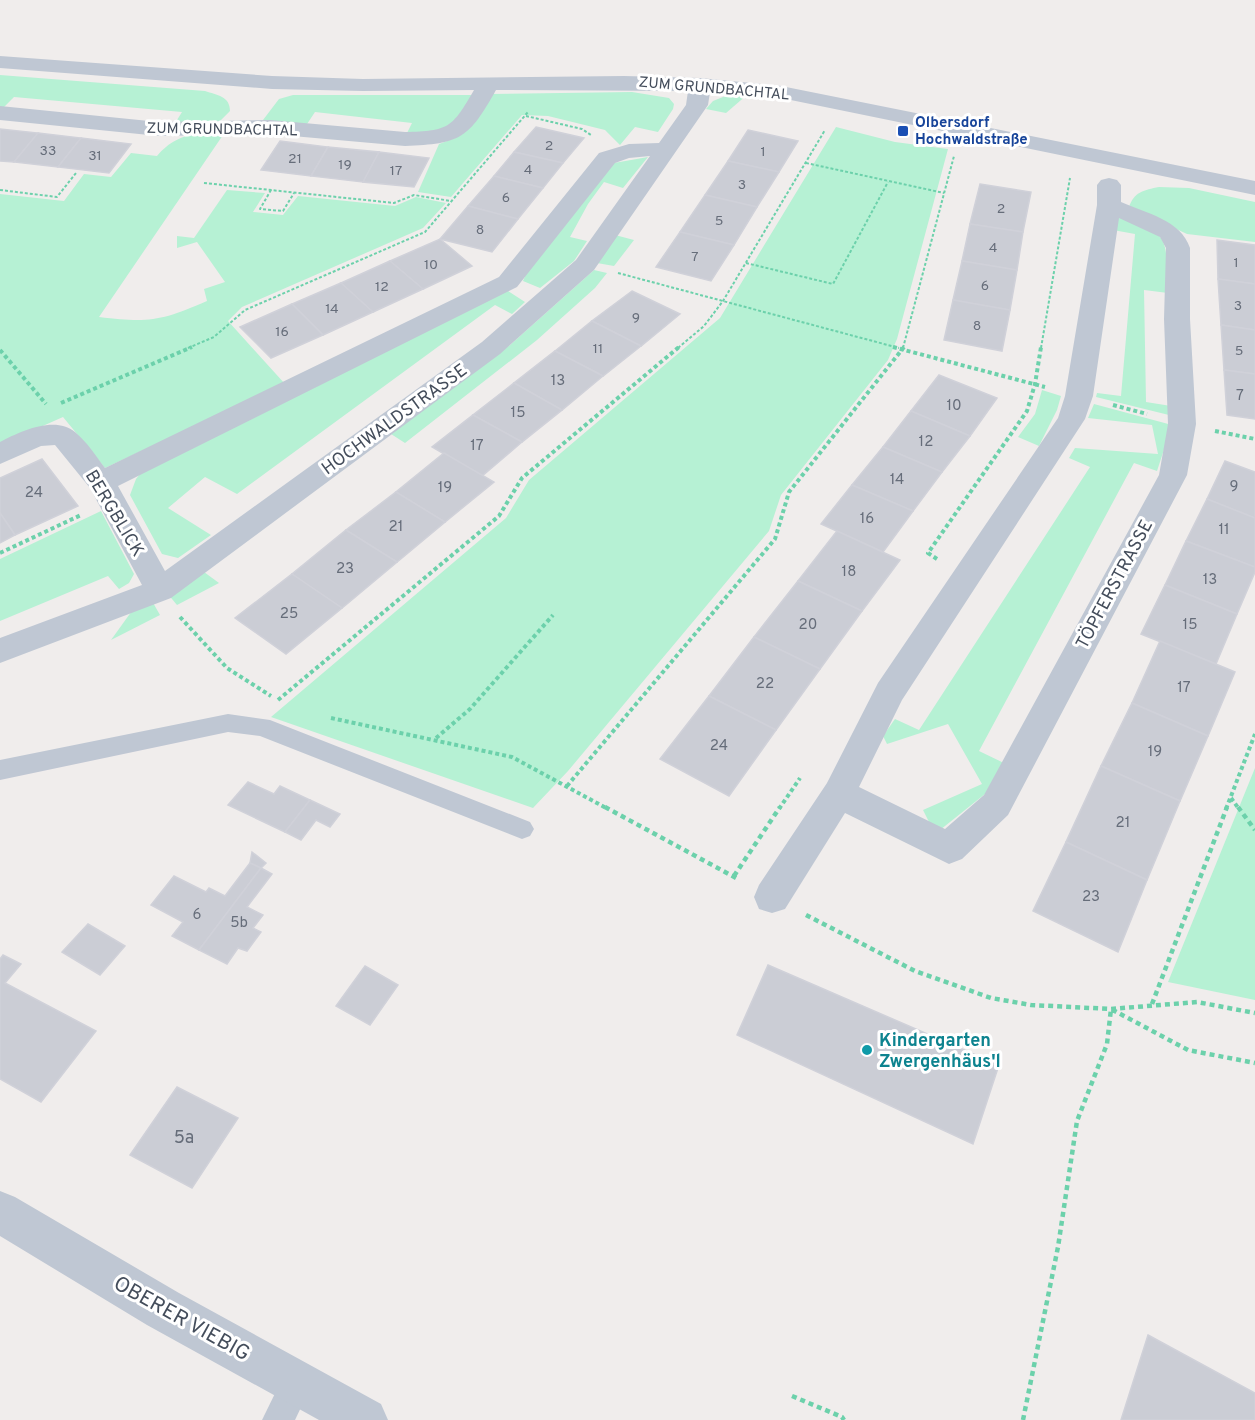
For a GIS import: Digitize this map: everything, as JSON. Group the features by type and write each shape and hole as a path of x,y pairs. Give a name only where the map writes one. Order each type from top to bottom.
{"street":[{"name":"ZUM GRUNDBACHTAL","path":"0,62 265,82 362,85 629,81 700,84 781,92 1255,188"},
{"name":"ZUM GRUNDBACHTAL","path":"0,113 159,129 270,127 405,140 427,139 456,133 489,83"},
{"name":"HOCHWALDSTRASSE","path":"0,651 160,590 491,348 591,257 697,105 700,84"},
{"path":"106,492 508,282 607,158 643,148 667,150"},
{"path":"772,897 839,793 890,693 1071,419 1078,396 1109,205 1109,159"},
{"name":"TÖPFERSTRASSE","path":"839,793 950,848 996,805 1173,475 1182,424 1177,319 1178,248 1169,232 1109,205"},
{"path":"508,282 545,301"},
{"name":"BERGBLICK","path":"0,454 42,434 56,434 64,437 106,492 160,590"},
{"name":"OBERER VIEBIG","path":"0,1212 163,1309 365,1420"}],"lane":[{"path":"0,770 228,723 262,727 522,829"},
{"path":"278,1420 297,1382"}],"path":[{"path":"60,403 214,337 245,310 425,232 526,116 582,129 619,153"},
{"path":"277,701 499,516 522,478 704,326 723,301 826,128"},
{"path":"567,786 775,539 789,492 903,349 957,146"},
{"path":"806,163 945,193"},
{"path":"615,273 1035,384 1071,171"},
{"path":"0,190 57,197 76,173"},
{"path":"746,263 833,284 888,182"},
{"path":"204,183 394,203 414,195 452,201"},
{"path":"270,190 260,209 283,211 294,193"},
{"path":"0,350 49,408"},
{"path":"0,553 106,492"},
{"path":"160,590 175,612 227,668 285,704"},
{"path":"436,739 470,709 553,615"},
{"path":"323,716 512,757 915,971 991,998 1031,1005 1112,1009 1197,1002 1255,1013"},
{"path":"1152,1004 1255,734"},
{"path":"1230,798 1255,830"},
{"path":"1112,1009 1188,1050 1255,1063"},
{"path":"1023,1420 1058,1247 1077,1121 1107,1044 1112,1009"},
{"path":"792,1396 842,1417 844,1420"}],"green space":[{"path":"0,75 205,91 225,99 230,111 219,122 172,128 182,112 14,97 0,111"},
{"path":"632,92 669,98 674,104 658,132 635,127 620,145 605,130 548,116 522,115 451,197 418,192 439,144 455,138 489,94"},
{"path":"733,93 748,94 726,113 706,109 713,101"},
{"path":"293,95 473,95 455,123 448,128 406,135 412,123 315,112 307,124 263,120 279,99"},
{"path":"836,127 895,142 948,149 897,339 888,360 781,495 769,531 568,771 533,808 271,717 506,518 529,480 720,318"},
{"path":"199,133 223,135 99,317 130,320 154,319 178,313 207,301 204,289 225,282 197,242 177,248 177,236 194,238 227,190 265,193 253,212 283,215 298,196 395,206 416,197 446,203 423,228 242,307 228,321 285,384 105,468 63,417 0,445 0,194 64,201 84,174 111,177 131,153 157,156 176,140"},
{"path":"648,157 623,188 604,182 588,204 570,237 587,241 574,261 540,288 523,281 530,265 614,163"},
{"path":"1159,187 1189,188 1255,202 1255,242 1187,234 1129,207 1140,192"},
{"path":"1121,216 1150,228 1163,242 1166,251 1168,293 1144,290 1146,402 1171,406 1173,416 1096,397 1097,393 1121,396 1135,234 1113,230 1116,218"},
{"path":"615,235 634,240 614,266 597,263"},
{"path":"594,270 607,273 595,288 537,340 405,443 391,434 510,345"},
{"path":"505,289 525,302 512,314 495,305 237,494 205,477 168,508 211,535 178,558 162,554 130,495 136,479 144,469"},
{"path":"1042,390 1061,396 1057,410 1039,446 1018,437 1035,414"},
{"path":"1094,404 1172,425 1157,471 1134,463 979,751 1006,764 985,794 935,834 923,810 982,784 948,724 887,744 883,736 895,719 919,730 1090,467 1069,458 1075,448 1158,454 1152,425 1088,418"},
{"path":"101,511 134,574 129,583 119,589 108,576 0,621 0,559"},
{"path":"204,572 219,583 177,605 167,593"},
{"path":"152,601 160,615 111,640 134,608"},
{"path":"1255,768 1255,1000 1168,982"}],"building":[{"path":"536,127 584,138 563,163 514,152"},
{"path":"0,129 38,133 14,162 0,161"},
{"path":"748,130 798,141 779,172 728,161"},
{"path":"38,133 81,138 58,167 14,162"},
{"path":"81,138 131,144 109,173 58,167"},
{"path":"280,141 328,147 311,176 261,170"},
{"path":"328,147 379,152 363,182 311,176"},
{"path":"379,152 429,158 414,187 363,182"},
{"path":"514,152 563,163 543,188 494,176"},
{"path":"728,161 779,172 757,207 705,195"},
{"path":"494,176 543,188 518,219 468,206"},
{"path":"980,184 1031,192 1023,232 970,224"},
{"path":"705,195 757,207 734,245 680,232"},
{"path":"468,206 518,219 492,252 440,239"},
{"path":"970,224 1023,232 1017,270 962,261"},
{"path":"680,232 734,245 711,281 656,267"},
{"path":"440,239 472,266 423,289 390,261"},
{"path":"1217,240 1255,245 1255,284 1218,279"},
{"path":"390,261 423,289 373,312 341,283"},
{"path":"962,261 1017,270 1010,310 953,300"},
{"path":"1218,279 1255,284 1255,330 1221,325"},
{"path":"341,283 373,312 323,335 292,304"},
{"path":"632,291 680,314 641,346 592,321"},
{"path":"953,300 1010,310 1002,351 944,340"},
{"path":"292,304 323,335 271,358 240,327"},
{"path":"592,321 641,346 603,376 555,351"},
{"path":"1221,325 1255,330 1255,374 1224,370"},
{"path":"555,351 603,376 562,410 514,383"},
{"path":"1224,370 1255,374 1255,419 1227,415"},
{"path":"939,375 997,398 970,436 911,411"},
{"path":"514,383 562,410 522,442 473,415"},
{"path":"911,411 970,436 942,472 883,447"},
{"path":"473,415 522,442 482,476 432,447"},
{"path":"883,447 942,472 913,511 852,485"},
{"path":"444,453 494,482 445,522 396,492"},
{"path":"42,459 78,506 15,535 0,513 0,478"},
{"path":"1225,461 1255,472 1255,518 1207,499"},
{"path":"852,485 913,511 883,552 821,524"},
{"path":"396,492 445,522 397,562 346,530"},
{"path":"1207,499 1255,518 1255,567 1186,541"},
{"path":"0,513 15,535 0,543"},
{"path":"346,530 397,562 342,608 292,574"},
{"path":"837,531 900,560 862,611 798,581"},
{"path":"1186,541 1255,567 1237,614 1165,585"},
{"path":"292,574 342,608 286,654 235,618"},
{"path":"798,581 862,611 820,669 754,637"},
{"path":"1165,585 1237,614 1216,664 1141,634"},
{"path":"754,637 820,669 776,730 709,696"},
{"path":"1160,641 1235,672 1208,736 1132,703"},
{"path":"709,696 776,730 729,796 660,759"},
{"path":"1132,703 1208,736 1180,801 1101,766"},
{"path":"1101,766 1180,801 1147,880 1066,842"},
{"path":"248,782 274,794 280,786 310,800 285,832 228,805"},
{"path":"310,800 340,814 330,827 316,820 301,840 285,832"},
{"path":"1066,842 1147,880 1118,952 1033,911"},
{"path":"252,852 266,863 261,868 250,863"},
{"path":"250,863 261,868 199,950 172,936 183,922 151,905 174,876 206,892 209,888 225,896"},
{"path":"261,868 272,874 247,907 263,915 253,928 261,932 247,951 238,948 227,964 199,950"},
{"path":"88,924 125,946 100,975 62,952"},
{"path":"3,955 21,964 5,983 96,1031 41,1102 0,1079 0,959"},
{"name":"Kindergarten Zwergenhäus'l","path":"768,965 999,1065 973,1144 737,1035"},
{"path":"365,966 398,985 370,1025 336,1006"},
{"path":"177,1087 238,1118 192,1188 130,1155"},
{"path":"1148,1335 1255,1393 1255,1420 1121,1420"}],"place":[{"name":"Olbersdorf Hochwaldstraße","path":"903,131"},
{"name":"Kindergarten Zwergenhäus'l","path":"867,1050"}]}
